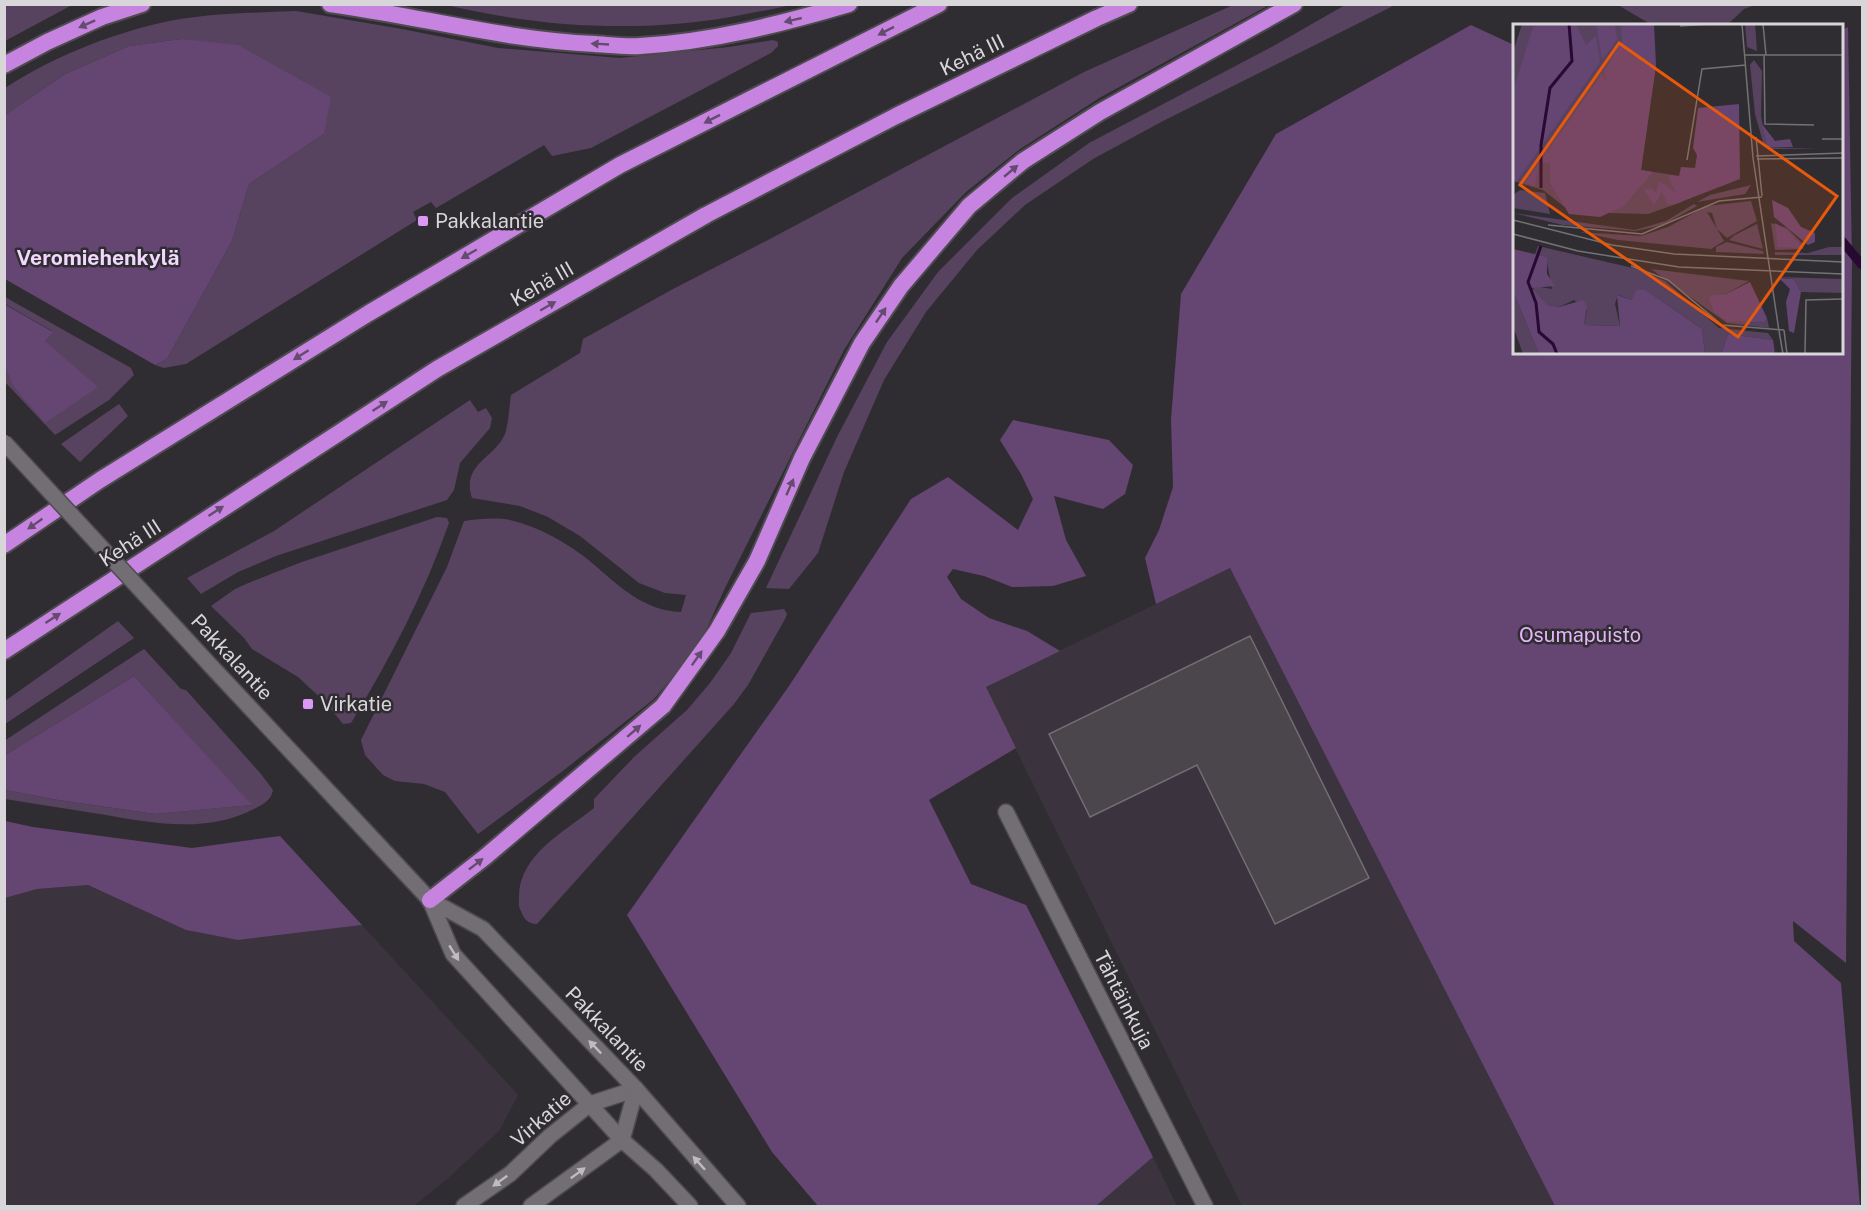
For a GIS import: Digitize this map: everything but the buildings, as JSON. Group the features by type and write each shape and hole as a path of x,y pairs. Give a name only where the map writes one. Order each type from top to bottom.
{"highway":[{"path":"4,65 93,21 142,4"},
{"path":"330,4 507,35 573,43 638,46 696,41 796,20 849,4"},
{"path":"4,545 100,480 349,325 620,165 939,4"},
{"name":"Kehä III","path":"4,651 437,369 716,210 896,116 1130,4"},
{"path":"430,900 485,857 663,706 717,631 757,561 802,458 862,343 901,286 969,206 1023,161 1100,112 1294,4"}],"main road":[{"name":"Pakkalantie","path":"4,442 430,900 483,929 636,1089 738,1206"},
{"name":"Tähtäinkuja","path":"1006,812 1205,1206"},
{"name":"Pakkalantie","path":"430,900 453,954 621,1140 656,1170 690,1206"},
{"name":"Virkatie","path":"464,1206 510,1174 550,1136 590,1104 636,1089"},
{"path":"531,1206 621,1140 636,1089"}],"shaded area":[{"path":"10,4 72,5 5,41 5,7"},
{"path":"446,5 790,5 709,20 633,26 595,26 520,19"},
{"path":"1233,5 1269,5 1101,97 1020,149 966,192 902,258 844,350 708,626 690,656 654,699 478,834 445,792 424,784 395,781 383,775 365,755 361,740 447,567 464,521 505,519 532,527 573,548 621,588 643,602 667,611 681,612 686,595 665,593 639,583 580,536 548,517 520,506 472,498 471,477 475,469 500,443 505,434 511,395 580,353 583,339 673,289 1084,72"},
{"path":"1345,5 1395,5 1163,121 1093,159 1025,205 977,250 926,312 884,380 844,472 818,553 789,589 766,588 838,435 887,342 938,272 1012,198 1089,143 1277,44"},
{"path":"1618,5 1755,5 1744,9 1728,24 1650,24"},
{"path":"296,11 498,48 620,58 729,47 773,40 778,42 778,46 771,53 591,148 552,156 544,145 436,208 431,202 413,212 417,220 186,364 164,368 155,365 167,359 232,241 249,184 324,134 181,39 129,46 65,74 5,115 5,88 60,58 99,41 139,28 193,17"},
{"path":"5,297 131,368 134,375 109,400 55,435 5,382 4,365 7,369 45,341 52,331 5,304"},
{"path":"470,400 478,412 486,408 492,418 490,428 460,463 454,490 447,500 276,556 238,572 201,594 187,578 274,531"},
{"path":"119,404 128,416 80,462 61,444"},
{"path":"437,517 447,518 449,523 429,575 393,650 351,723 343,724 326,703 298,677 252,649 244,638 211,606 235,589 299,563"},
{"path":"1230,568 1555,1206 1242,1206 985,687"},
{"path":"784,609 787,614 785,619 748,685 734,704 537,924 527,920 519,908 519,897 526,869 535,857 557,836 594,808 594,799 634,757 687,710 731,653 751,613"},
{"path":"118,621 134,638 5,724 5,701"},
{"path":"144,649 181,689 186,690 261,774 273,790 268,800 254,809 217,822 178,824 139,821 5,799 5,790 155,814 251,805 134,676 5,755 4,741"},
{"path":"88,885 186,930 238,940 362,925 518,1095 499,1131 414,1206 5,1206 5,898 37,889"},
{"path":"1153,1157 1177,1206 1096,1206"}],"green space":[{"name":"Osumapuisto","path":"1471,25 1513,45 1513,354 1843,354 1843,30 1848,27 1852,262 1846,963 1793,921 1794,941 1841,983 1860,1206 1555,1206 1230,568 1156,604 1145,558 1159,530 1173,487 1171,419 1181,294 1276,134"},
{"path":"181,39 238,45 331,97 324,134 249,184 232,241 167,359 155,365 5,279 5,115 65,74 129,46"},
{"path":"4,304 53,332 45,341 98,387 45,423 14,387 5,365"},
{"path":"1013,420 1109,440 1133,465 1125,494 1103,509 1054,496 1066,540 1086,576 1053,586 1012,587 984,576 953,569 947,577 961,599 989,618 1027,631 1060,651 986,687 1016,748 929,800 971,884 1026,905 1153,1157 1096,1206 818,1206 772,1152 627,915 789,686 911,499 948,477 1018,530 1033,499 1000,440"},
{"path":"134,676 252,805 155,814 5,790 5,755"},
{"path":"5,821 33,827 192,848 280,836 362,925 238,940 186,930 88,885 37,889 5,898"}],"waterway":[{"path":"1843,242 1862,265"}],"place":[{"name":"Pakkalantie","path":"423,221"},
{"name":"Virkatie","path":"308,704"}],"district":[{"name":"Veromiehenkylä","path":"98,258"}]}
